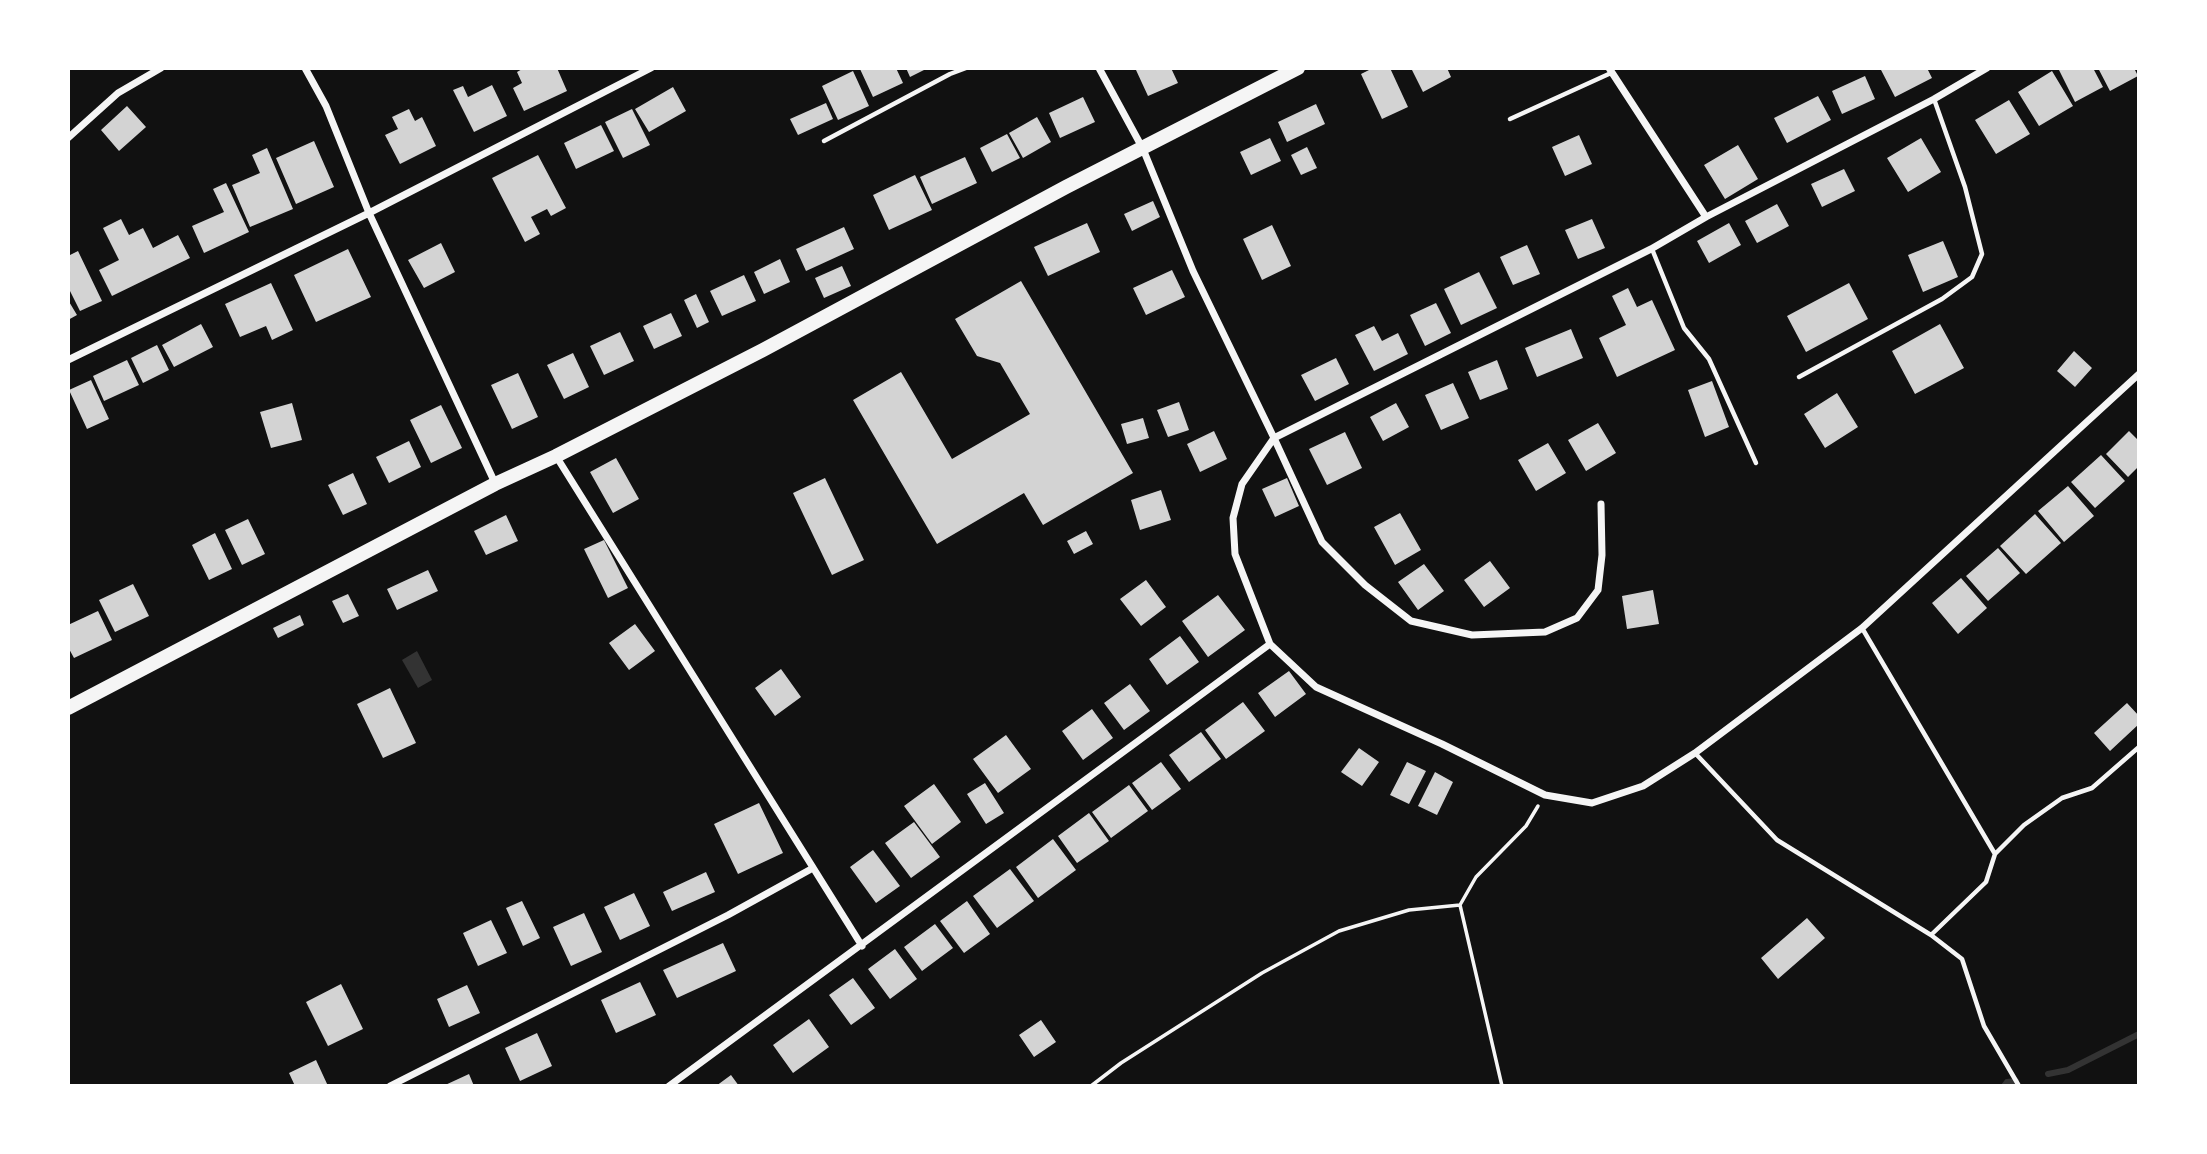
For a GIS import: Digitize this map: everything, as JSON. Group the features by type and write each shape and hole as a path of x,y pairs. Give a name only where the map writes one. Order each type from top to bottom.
{"main road":[{"path":"68,708 495,484 556,456 763,350 1298,68"}],"street":[{"path":"68,138 118,93 161,68"},
{"path":"305,68 326,106 369,213 495,484"},
{"path":"68,360 369,213 651,68"},
{"path":"1099,68 1143,149 1193,271 1322,542 1365,585 1411,621 1472,635 1545,632 1577,618 1598,590 1602,555 1601,504"},
{"path":"1987,68 1934,99 1651,249 1274,438 1242,484 1233,518 1235,554 1270,644 1316,687 1443,744 1545,795 1591,803 1643,786 1695,753 1862,628 2139,374"},
{"path":"1611,70 1706,218"},
{"path":"556,456 862,946"},
{"path":"669,1086 1270,644"},
{"path":"390,1086 728,915 813,868"}],"lane":[{"path":"824,141 966,68"},
{"path":"1510,119 1611,70"},
{"path":"1799,377 1942,299 1972,277 1982,254 1965,187 1934,99"},
{"path":"1651,249 1685,328 1709,359 1756,463"},
{"path":"1862,628 1995,854"},
{"path":"1931,936 1986,882 1995,854 2024,825 2062,798 2092,788 2139,747"},
{"path":"1695,753 1777,840 1931,936 1962,959 1984,1026 2019,1086"}],"path":[{"path":"1502,1086 1460,905 1476,877 1525,826 1545,795"},
{"path":"1091,1086 1121,1063 1262,973 1339,931 1409,910 1460,905"}],"shaded area":[{"path":"417,651 432,680 418,688 402,660"}],"building":[{"path":"524,68 557,68 567,91 524,111 513,88 522,83 517,72"},
{"path":"896,68 903,83 873,97 860,69"},
{"path":"906,68 928,68 910,77"},
{"path":"1171,68 1178,83 1148,96 1136,70"},
{"path":"1373,68 1390,68 1408,107 1382,119 1361,74"},
{"path":"1411,68 1447,68 1451,77 1423,92"},
{"path":"1880,68 1927,68 1932,78 1895,97"},
{"path":"2058,68 2093,68 2103,87 2075,102"},
{"path":"2098,68 2134,68 2138,76 2110,91"},
{"path":"853,71 869,106 838,120 822,86"},
{"path":"2052,71 2073,106 2039,126 2018,92"},
{"path":"1865,76 1875,99 1842,114 1832,91"},
{"path":"492,85 507,116 474,132 453,90 463,86 468,97"},
{"path":"673,87 686,111 649,132 635,109"},
{"path":"1818,96 1831,120 1787,143 1774,118"},
{"path":"1083,97 1095,122 1060,138 1049,113"},
{"path":"2009,100 2030,134 1996,154 1975,120"},
{"path":"826,103 833,119 798,135 790,119"},
{"path":"1316,104 1325,124 1287,142 1278,122"},
{"path":"127,106 146,127 119,151 101,130"},
{"path":"409,109 415,121 422,117 436,146 400,164 385,135 398,129 392,117"},
{"path":"632,109 650,145 623,158 605,122"},
{"path":"1037,117 1051,142 1023,158 1009,133"},
{"path":"601,125 614,151 576,169 564,143"},
{"path":"1007,134 1020,158 992,172 980,148"},
{"path":"1579,135 1592,164 1565,176 1552,147"},
{"path":"1270,138 1281,161 1251,175 1240,152"},
{"path":"1921,138 1941,172 1908,192 1887,158"},
{"path":"314,141 334,187 296,204 276,158"},
{"path":"1738,145 1758,179 1725,199 1704,165"},
{"path":"1307,147 1317,168 1301,175 1291,155"},
{"path":"267,148 293,209 250,227 232,185 260,173 252,155"},
{"path":"538,155 566,208 551,216 547,209 531,217 540,234 525,242 492,178"},
{"path":"965,157 977,183 932,204 920,177"},
{"path":"1844,169 1855,191 1822,207 1811,184"},
{"path":"915,175 932,210 889,230 873,195"},
{"path":"226,183 249,232 204,253 192,226 224,212 213,189"},
{"path":"1153,201 1160,217 1132,231 1124,214"},
{"path":"1777,204 1789,226 1757,243 1745,221"},
{"path":"121,219 129,235 143,228 153,248 178,235 190,258 112,296 99,270 119,260 103,228"},
{"path":"1592,219 1605,248 1578,259 1565,230"},
{"path":"1087,223 1100,252 1048,276 1034,247"},
{"path":"1729,223 1741,245 1709,263 1697,241"},
{"path":"1272,225 1291,266 1262,280 1243,239"},
{"path":"844,227 854,249 806,271 796,249"},
{"path":"1943,241 1958,277 1923,292 1908,255"},
{"path":"441,243 455,272 424,288 408,260"},
{"path":"1527,245 1540,274 1513,285 1500,257"},
{"path":"348,249 371,297 316,322 294,275"},
{"path":"78,251 102,301 80,311 68,287 68,256"},
{"path":"780,259 790,282 764,294 754,272"},
{"path":"842,266 851,286 824,298 815,278"},
{"path":"1172,270 1185,297 1146,315 1133,288"},
{"path":"1479,272 1497,308 1461,325 1444,289"},
{"path":"744,275 756,301 722,316 710,291"},
{"path":"1021,281 1133,473 1043,525 1024,493 937,544 853,400 901,372 952,459 1030,414 1000,363 977,356 955,319"},
{"path":"271,283 293,330 272,340 266,326 240,337 225,304"},
{"path":"1849,283 1868,319 1806,352 1787,316"},
{"path":"1628,288 1637,307 1652,300 1675,350 1617,377 1599,338 1626,325 1612,296"},
{"path":"696,294 709,322 697,328 684,300"},
{"path":"68,300 77,315 68,320"},
{"path":"1436,303 1451,333 1425,346 1410,315"},
{"path":"671,313 682,336 654,349 643,326"},
{"path":"201,324 213,347 174,367 162,345"},
{"path":"1940,324 1964,368 1915,394 1892,351"},
{"path":"1374,326 1382,341 1398,333 1408,354 1374,371 1355,335"},
{"path":"1571,329 1583,358 1537,377 1525,348"},
{"path":"620,332 634,361 604,375 590,346"},
{"path":"157,345 169,370 143,383 131,358"},
{"path":"2074,351 2092,368 2075,387 2057,371"},
{"path":"573,353 589,387 564,399 547,365"},
{"path":"1336,358 1349,384 1315,401 1301,375"},
{"path":"127,360 139,385 104,401 93,376"},
{"path":"1497,360 1508,389 1480,400 1468,372"},
{"path":"518,373 538,417 512,429 491,385"},
{"path":"91,380 109,419 87,429 69,390"},
{"path":"1712,381 1729,427 1705,437 1688,390"},
{"path":"1453,383 1469,418 1441,430 1425,395"},
{"path":"1837,393 1858,427 1825,448 1804,414"},
{"path":"1179,402 1189,430 1168,437 1157,410"},
{"path":"292,403 302,440 271,448 260,412"},
{"path":"1396,403 1409,427 1383,441 1370,417"},
{"path":"441,405 462,448 431,463 410,420"},
{"path":"1143,418 1149,438 1127,444 1121,424"},
{"path":"1598,423 1616,453 1586,471 1568,440"},
{"path":"1214,431 1227,459 1200,472 1187,444"},
{"path":"2129,431 2139,441 2139,466 2128,477 2106,454"},
{"path":"1345,432 1362,468 1327,485 1309,449"},
{"path":"409,441 421,467 389,483 376,457"},
{"path":"1548,443 1566,473 1536,491 1518,460"},
{"path":"2101,455 2125,481 2095,508 2071,482"},
{"path":"616,458 639,499 613,513 590,472"},
{"path":"353,473 367,504 343,515 328,485"},
{"path":"825,478 864,560 832,575 793,493"},
{"path":"1287,478 1299,506 1275,517 1262,489"},
{"path":"2068,486 2094,516 2064,542 2038,511"},
{"path":"1161,490 1171,520 1140,530 1131,500"},
{"path":"1400,513 1421,550 1395,565 1374,527"},
{"path":"2035,514 2061,543 2026,574 2000,546"},
{"path":"506,515 518,541 486,555 474,531"},
{"path":"248,519 265,554 242,565 225,530"},
{"path":"1086,531 1093,544 1074,554 1067,541"},
{"path":"215,533 232,569 209,580 192,545"},
{"path":"604,540 628,588 608,598 584,549"},
{"path":"1998,548 2020,573 1988,601 1966,576"},
{"path":"1490,561 1510,588 1484,607 1464,580"},
{"path":"1424,564 1444,591 1418,610 1398,582"},
{"path":"428,570 438,591 397,610 387,589"},
{"path":"1961,578 1987,608 1958,634 1932,603"},
{"path":"1146,580 1166,607 1141,626 1120,599"},
{"path":"133,584 149,616 115,632 99,600"},
{"path":"1653,590 1659,624 1627,629 1622,596"},
{"path":"348,594 359,616 343,623 332,601"},
{"path":"1218,595 1245,630 1208,657 1182,621"},
{"path":"98,611 112,640 74,658 68,647 68,625"},
{"path":"300,615 304,625 278,638 273,628"},
{"path":"635,624 655,651 629,670 609,643"},
{"path":"1180,636 1199,662 1167,685 1149,659"},
{"path":"781,669 801,697 775,716 755,688"},
{"path":"1289,671 1306,694 1275,717 1258,693"},
{"path":"1130,684 1150,711 1124,730 1104,703"},
{"path":"390,688 416,743 383,758 357,704"},
{"path":"1243,702 1265,731 1226,759 1205,730"},
{"path":"2127,703 2139,716 2139,724 2110,751 2094,733"},
{"path":"1092,709 1113,738 1083,760 1062,731"},
{"path":"1201,732 1221,759 1189,782 1169,755"},
{"path":"1006,735 1031,769 998,793 973,759"},
{"path":"1359,748 1379,762 1362,786 1341,772"},
{"path":"1161,762 1181,789 1152,810 1132,783"},
{"path":"1407,762 1426,771 1409,804 1390,795"},
{"path":"1435,772 1453,782 1437,815 1418,806"},
{"path":"985,783 1004,813 986,824 967,794"},
{"path":"934,784 961,822 932,844 904,806"},
{"path":"1129,785 1148,811 1111,838 1092,812"},
{"path":"759,803 783,853 738,874 714,824"},
{"path":"1089,813 1109,841 1077,863 1058,836"},
{"path":"914,822 940,857 911,878 885,843"},
{"path":"1053,839 1076,870 1038,898 1016,867"},
{"path":"873,850 900,886 876,903 850,867"},
{"path":"1010,869 1034,901 997,928 973,896"},
{"path":"706,872 715,892 672,911 663,892"},
{"path":"634,893 650,926 620,940 604,907"},
{"path":"522,901 540,938 523,946 506,908"},
{"path":"967,901 990,934 964,953 940,921"},
{"path":"584,913 602,952 571,966 553,927"},
{"path":"1807,918 1825,938 1778,979 1761,958"},
{"path":"491,920 507,953 478,966 463,933"},
{"path":"935,924 953,948 922,971 904,947"},
{"path":"723,943 736,971 677,998 663,970"},
{"path":"895,949 917,979 890,999 868,969"},
{"path":"853,978 875,1008 851,1025 829,995"},
{"path":"640,982 656,1015 616,1033 601,1000"},
{"path":"341,984 363,1029 328,1046 306,1002"},
{"path":"467,985 480,1013 449,1027 437,999"},
{"path":"809,1019 829,1047 793,1073 773,1045"},
{"path":"1041,1020 1056,1042 1034,1057 1019,1035"},
{"path":"537,1033 552,1066 520,1081 505,1048"},
{"path":"316,1060 328,1086 295,1086 289,1073"},
{"path":"469,1074 474,1086 443,1086"},
{"path":"731,1075 739,1086 716,1086"}],"waterway":[{"path":"2048,1074 2068,1070 2139,1034"},
{"path":"2004,1086 2007,1082 2016,1081"}]}
